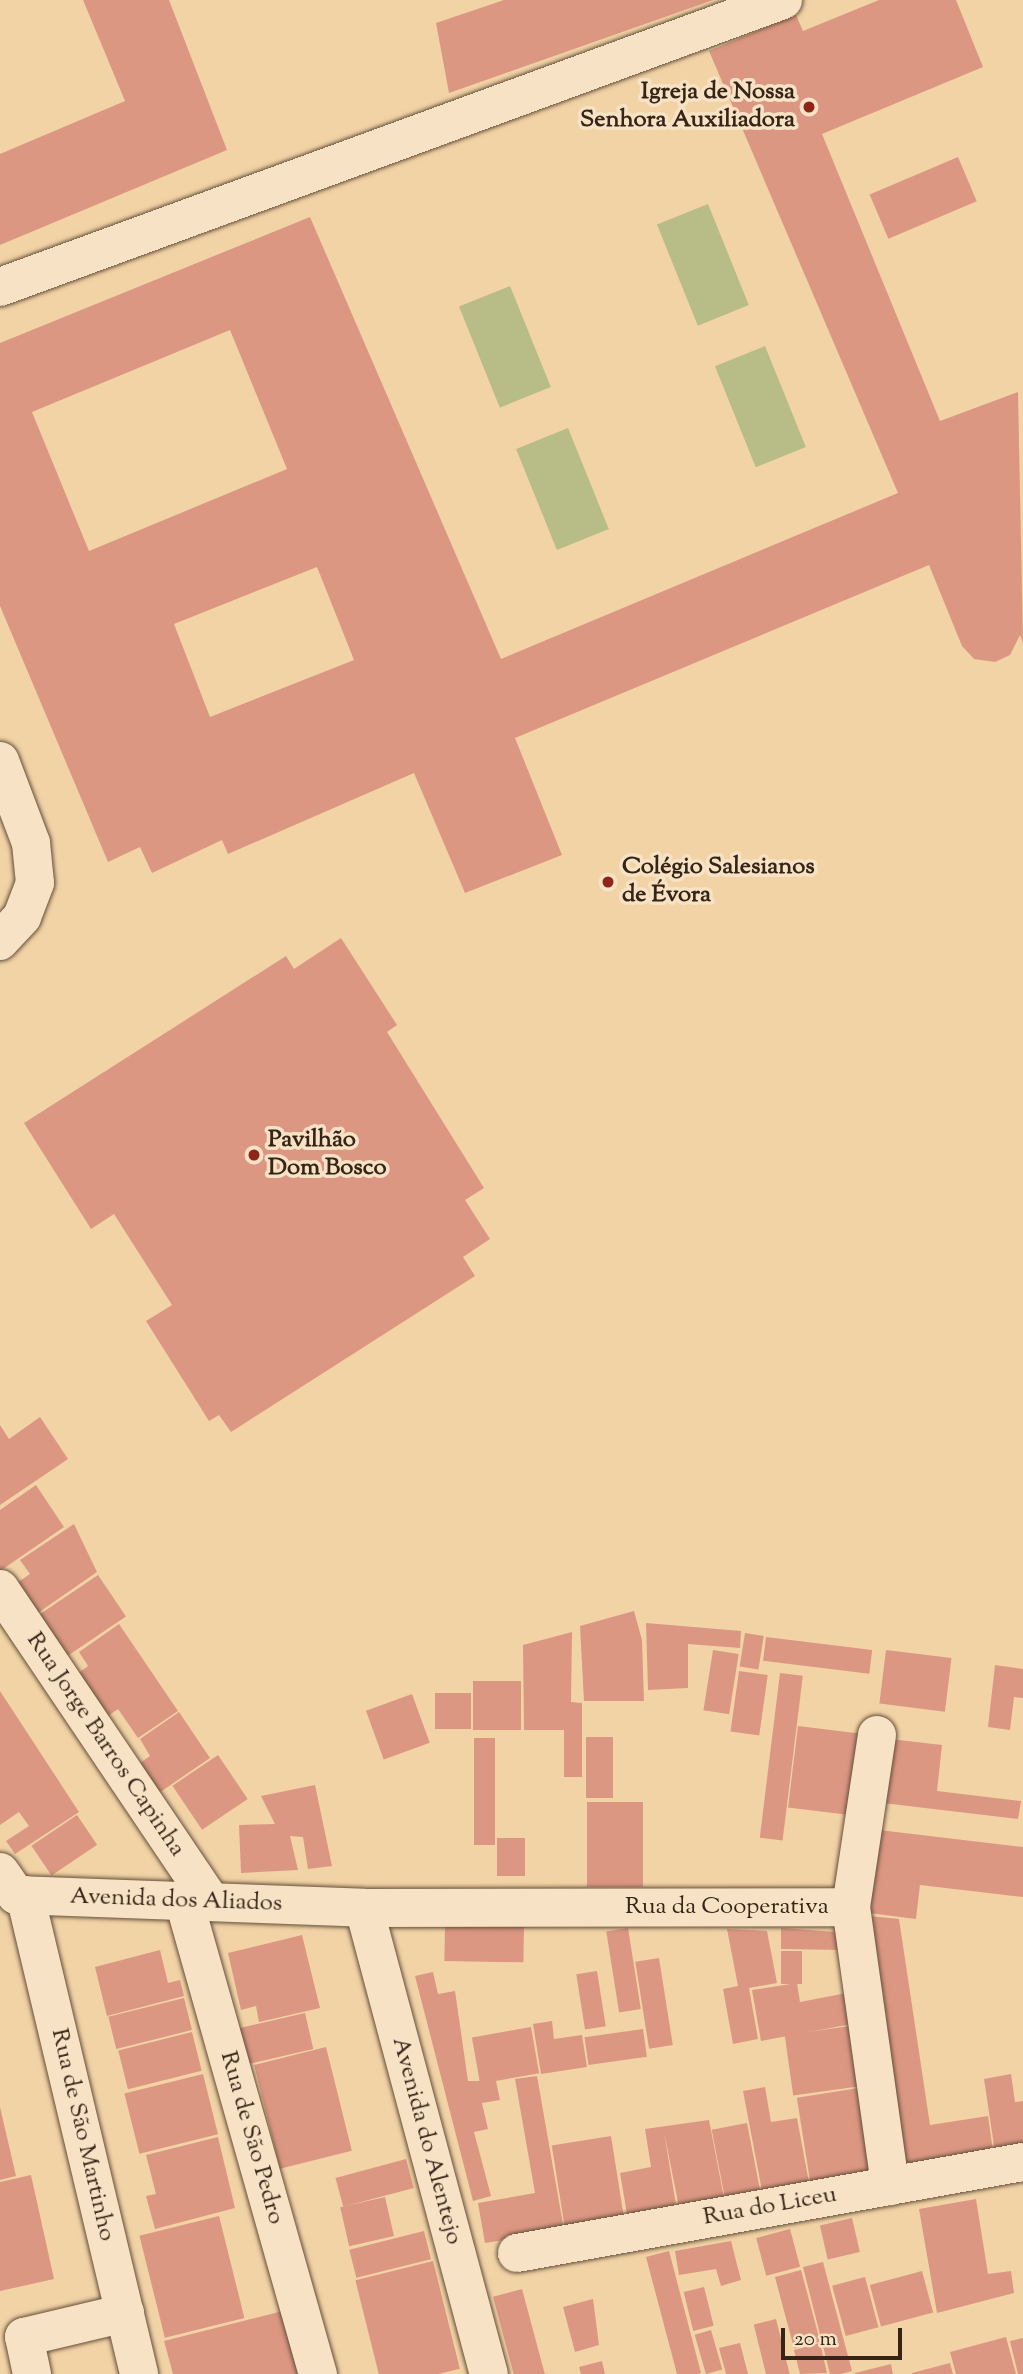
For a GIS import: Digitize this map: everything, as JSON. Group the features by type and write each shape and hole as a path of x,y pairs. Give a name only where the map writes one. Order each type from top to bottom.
{"street":[{"path":"0,287 524,112 781,1"},
{"path":"0,761 32,843 35,883 22,917 0,941"},
{"name":"Rua Jorge Barros Capinha","path":"0,1588 197,1902"},
{"path":"851,1908 877,1735"},
{"name":"Avenida dos Aliados","path":"12,1884 197,1902 364,1908"},
{"name":"Rua de São Martinho","path":"12,1884 139,2374"},
{"name":"Rua de São Pedro","path":"197,1902 318,2374"},
{"name":"Rua da Cooperativa","path":"364,1908 851,1908 890,2186"},
{"name":"Avenida do Alentejo","path":"364,1908 480,2372"},
{"name":"Rua do Liceu","path":"517,2253 1023,2162"},
{"path":"32,2374 12,2335 125,2313"}],"green space":[{"path":"708,204 749,305 698,326 657,225"},
{"path":"510,286 551,387 500,408 459,307"},
{"path":"765,346 806,447 756,467 715,366"},
{"path":"568,428 609,529 557,550 516,449"}],"building":[{"path":"83,0 169,0 227,150 0,245 0,154 125,101"},
{"path":"504,0 713,0 449,93 436,23"},
{"path":"879,0 956,0 983,67 822,134 940,421 1018,392 1023,643 1020,635 1010,655 995,662 974,659 962,646 929,565 515,738 562,855 465,893 414,773 228,854 222,840 152,873 140,847 108,862 0,606 0,343 310,217 501,659 898,493 709,51 796,15 803,31","holes":["230,330 287,469 89,551 32,412","317,567 354,660 210,717 174,624"]},
{"path":"958,157 977,201 888,239 870,195"},
{"name":"Pavilhão Dom Bosco","path":"341,938 397,1025 387,1032 484,1188 465,1200 490,1239 463,1257 475,1276 231,1432 219,1415 209,1421 146,1321 172,1305 114,1214 91,1229 24,1123 286,956 294,969"},
{"path":"40,1417 68,1459 0,1505 0,1425 9,1439"},
{"path":"36,1485 64,1527 0,1571 0,1510"},
{"path":"74,1524 97,1572 32,1617 11,1587 30,1574 20,1560"},
{"path":"98,1575 126,1616 63,1659 35,1617"},
{"path":"634,1611 642,1640 644,1701 584,1701 580,1626"},
{"path":"646,1623 741,1631 740,1648 688,1644 688,1688 648,1690"},
{"path":"119,1624 178,1711 138,1738 118,1709 101,1721 72,1678 88,1666 79,1652"},
{"path":"572,1632 571,1702 582,1703 582,1777 564,1777 564,1730 524,1730 523,1645"},
{"path":"745,1633 764,1636 758,1670 740,1667"},
{"path":"766,1637 872,1650 869,1674 763,1661"},
{"path":"713,1650 739,1654 729,1714 703,1710"},
{"path":"886,1650 952,1658 945,1712 879,1704"},
{"path":"995,1665 1023,1669 1023,1698 1014,1697 1010,1730 988,1727"},
{"path":"739,1671 768,1675 759,1735 731,1731"},
{"path":"780,1673 803,1676 783,1841 760,1838"},
{"path":"473,1681 521,1681 521,1730 473,1730"},
{"path":"0,1691 79,1812 15,1854 6,1841 29,1826 19,1812 0,1825"},
{"path":"435,1693 471,1693 471,1729 435,1729"},
{"path":"412,1694 430,1743 384,1760 366,1711"},
{"path":"179,1712 210,1758 153,1797 133,1768 150,1756 140,1739"},
{"path":"798,1726 862,1734 852,1815 788,1807"},
{"path":"586,1737 613,1737 613,1798 586,1798"},
{"path":"474,1738 495,1738 495,1845 474,1845"},
{"path":"890,1739 942,1745 937,1791 1021,1801 1018,1819 883,1803"},
{"path":"218,1755 248,1799 202,1830 172,1786"},
{"path":"315,1785 332,1866 308,1869 303,1837 290,1836 298,1870 241,1873 239,1825 275,1824 261,1796"},
{"path":"587,1802 643,1802 643,1887 587,1887"},
{"path":"77,1815 97,1845 52,1876 31,1846"},
{"path":"879,1830 1023,1847 1023,1897 920,1885 916,1919 869,1913"},
{"path":"497,1838 525,1838 525,1876 497,1876"},
{"path":"869,1916 899,1919 930,2125 988,2116 994,2158 907,2172"},
{"path":"445,1925 524,1926 523,1962 444,1961"},
{"path":"628,1928 641,2009 619,2012 606,1931"},
{"path":"781,1928 837,1932 844,1950 781,1949"},
{"path":"727,1929 767,1931 777,1983 749,1988 758,2039 733,2044 723,1989 738,1986"},
{"path":"302,1935 320,2008 259,2022 256,2006 241,2010 228,1953"},
{"path":"160,1950 168,1983 180,1980 184,1996 107,2016 95,1967"},
{"path":"781,1951 802,1951 802,1984 781,1984"},
{"path":"659,1958 673,2045 649,2049 635,1962"},
{"path":"597,1971 606,2026 585,2030 576,1974"},
{"path":"433,1972 438,1994 455,1991 468,2081 496,2081 500,2100 482,2103 488,2129 474,2132 491,2196 473,2201 415,1976"},
{"path":"797,1983 800,2002 852,1992 857,2023 761,2041 752,1990"},
{"path":"184,1998 192,2030 116,2049 108,2017"},
{"path":"305,2013 313,2049 248,2064 240,2028"},
{"path":"552,2021 554,2039 582,2035 587,2067 541,2074 533,2024"},
{"path":"857,2025 865,2085 793,2096 785,2035"},
{"path":"531,2027 539,2073 480,2084 472,2037"},
{"path":"643,2029 647,2057 588,2065 585,2037"},
{"path":"192,2032 202,2071 128,2089 118,2050"},
{"path":"326,2047 352,2151 280,2169 254,2065"},
{"path":"203,2074 218,2134 139,2154 124,2094"},
{"path":"1011,2074 1015,2102 1023,2101 1023,2154 996,2159 984,2079"},
{"path":"537,2076 564,2230 485,2243 478,2203 535,2193 515,2079"},
{"path":"765,2087 771,2122 797,2118 810,2188 763,2196 743,2091"},
{"path":"865,2087 879,2176 811,2187 797,2098"},
{"path":"0,2107 16,2176 0,2180"},
{"path":"709,2120 725,2203 680,2212 664,2132 677,2211 628,2220 620,2173 651,2167 645,2129"},
{"path":"747,2123 761,2197 726,2203 712,2130"},
{"path":"611,2136 624,2220 565,2229 552,2145"},
{"path":"218,2137 235,2208 155,2229 146,2196 156,2194 146,2155"},
{"path":"406,2159 414,2188 343,2207 335,2178"},
{"path":"31,2175 54,2279 0,2291 0,2182"},
{"path":"385,2197 394,2236 349,2246 340,2207"},
{"path":"976,2199 988,2274 1011,2271 1014,2293 937,2313 919,2209"},
{"path":"219,2216 244,2318 165,2338 139,2236"},
{"path":"852,2218 860,2252 828,2260 820,2225"},
{"path":"790,2229 800,2267 766,2276 756,2238"},
{"path":"424,2231 431,2259 356,2278 349,2250"},
{"path":"731,2241 741,2280 721,2286 716,2269 679,2275 675,2251"},
{"path":"669,2251 701,2373 698,2374 677,2374 646,2257"},
{"path":"433,2261 460,2369 439,2374 379,2374 355,2280"},
{"path":"823,2262 852,2371 841,2374 830,2374 803,2267"},
{"path":"801,2270 820,2341 794,2348 775,2277"},
{"path":"922,2271 933,2313 881,2327 870,2285"},
{"path":"865,2277 878,2327 846,2336 832,2286"},
{"path":"704,2287 714,2326 693,2331 684,2292"},
{"path":"522,2289 545,2374 514,2374 493,2297"},
{"path":"593,2299 599,2345 575,2352 563,2307"},
{"path":"283,2311 298,2374 173,2374 164,2341"},
{"path":"776,2319 790,2374 766,2374 754,2325"},
{"path":"711,2330 722,2369 706,2374 695,2335"},
{"path":"1006,2337 1016,2374 956,2374 950,2352"},
{"path":"1023,2338 1023,2374 1018,2374 1010,2341"},
{"path":"740,2343 748,2374 726,2374 719,2348"},
{"path":"820,2343 827,2373 800,2374 794,2350"},
{"path":"602,2361 605,2374 581,2374 579,2367"},
{"path":"950,2363 953,2374 912,2374 912,2373"},
{"path":"891,2364 893,2374 855,2374 855,2373"}],"place":[{"name":"Igreja de Nossa Senhora Auxiliadora","path":"809,107"},
{"name":"Colégio Salesianos de Évora","path":"608,882"},
{"name":"Pavilhão Dom Bosco","path":"254,1155"}]}
